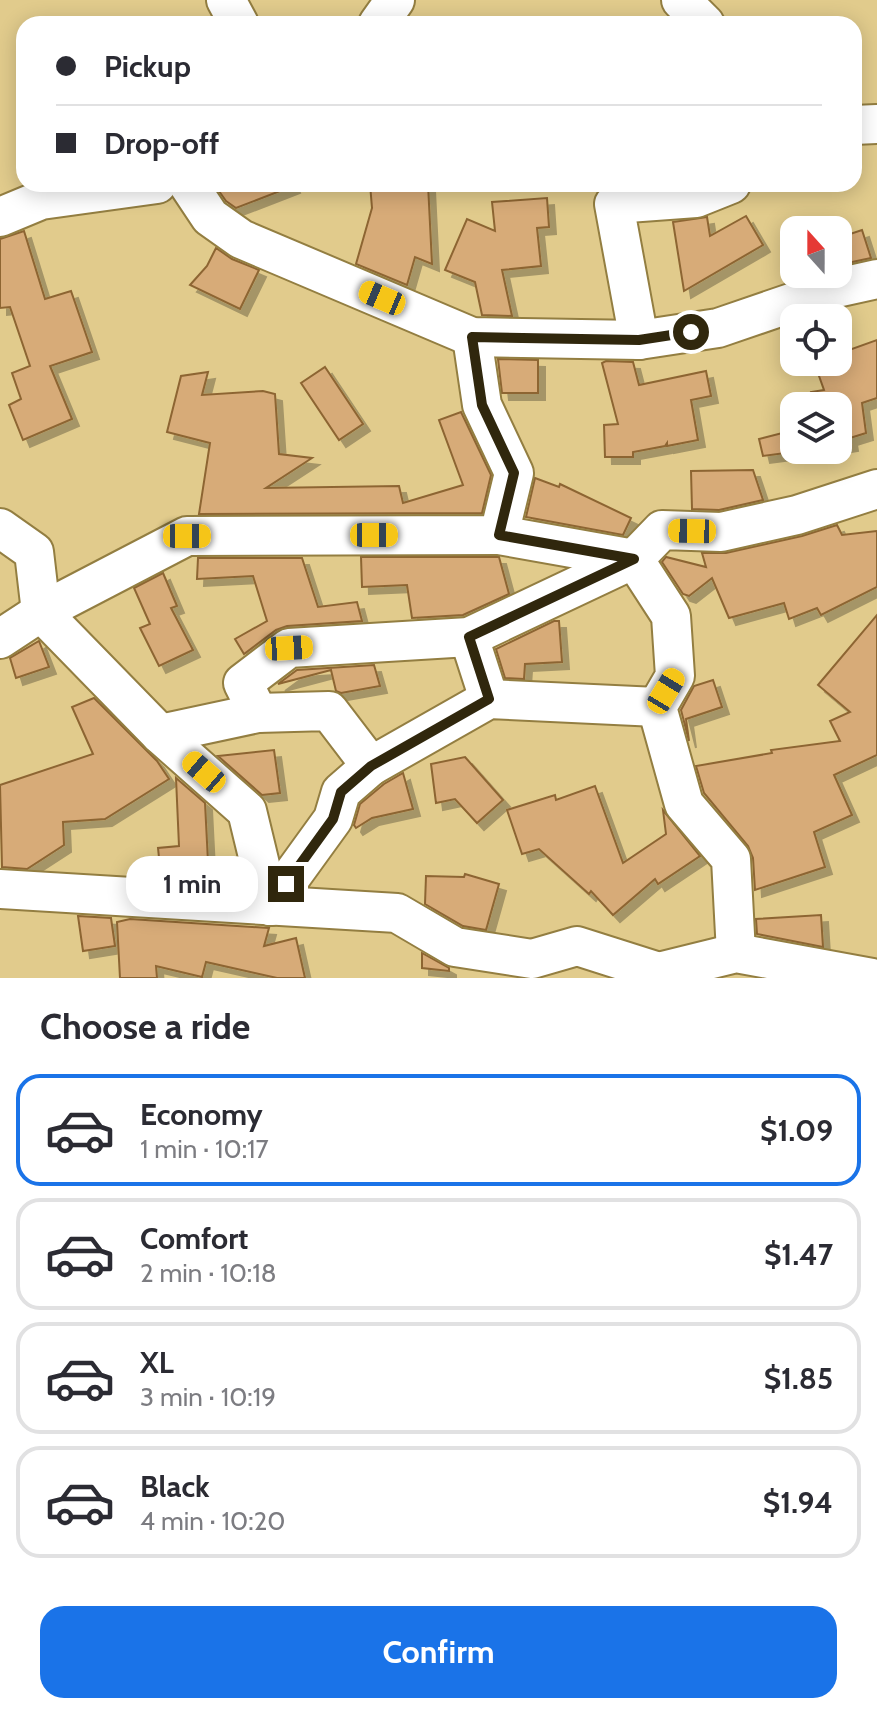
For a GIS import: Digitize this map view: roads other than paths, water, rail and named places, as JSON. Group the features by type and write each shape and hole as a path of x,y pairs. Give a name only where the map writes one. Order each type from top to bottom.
{"street":[{"path":"681,0 697,16"},
{"path":"0,217 41,200 99,192"},
{"path":"193,192 210,217 241,239 472,337 639,340 718,328 832,289 877,279"},
{"path":"639,340 614,204 696,198 711,192"},
{"path":"472,337 482,405 514,473 499,535"},
{"path":"258,713 243,683 289,648 469,637 634,559 662,530 721,532 797,515 877,489"},
{"path":"0,528 34,552 41,612 160,734 247,811 270,906"},
{"path":"0,639 41,612 187,536 499,535 634,559 671,616 675,676 657,707 684,804 731,859 736,953"},
{"path":"469,637 489,699"},
{"path":"270,906 333,819 341,792 371,766 489,699 657,707"},
{"path":"160,734 258,713 329,711 371,766"},
{"path":"0,889 397,913 455,947 532,959 577,946 659,972 736,953 872,978"}]}
